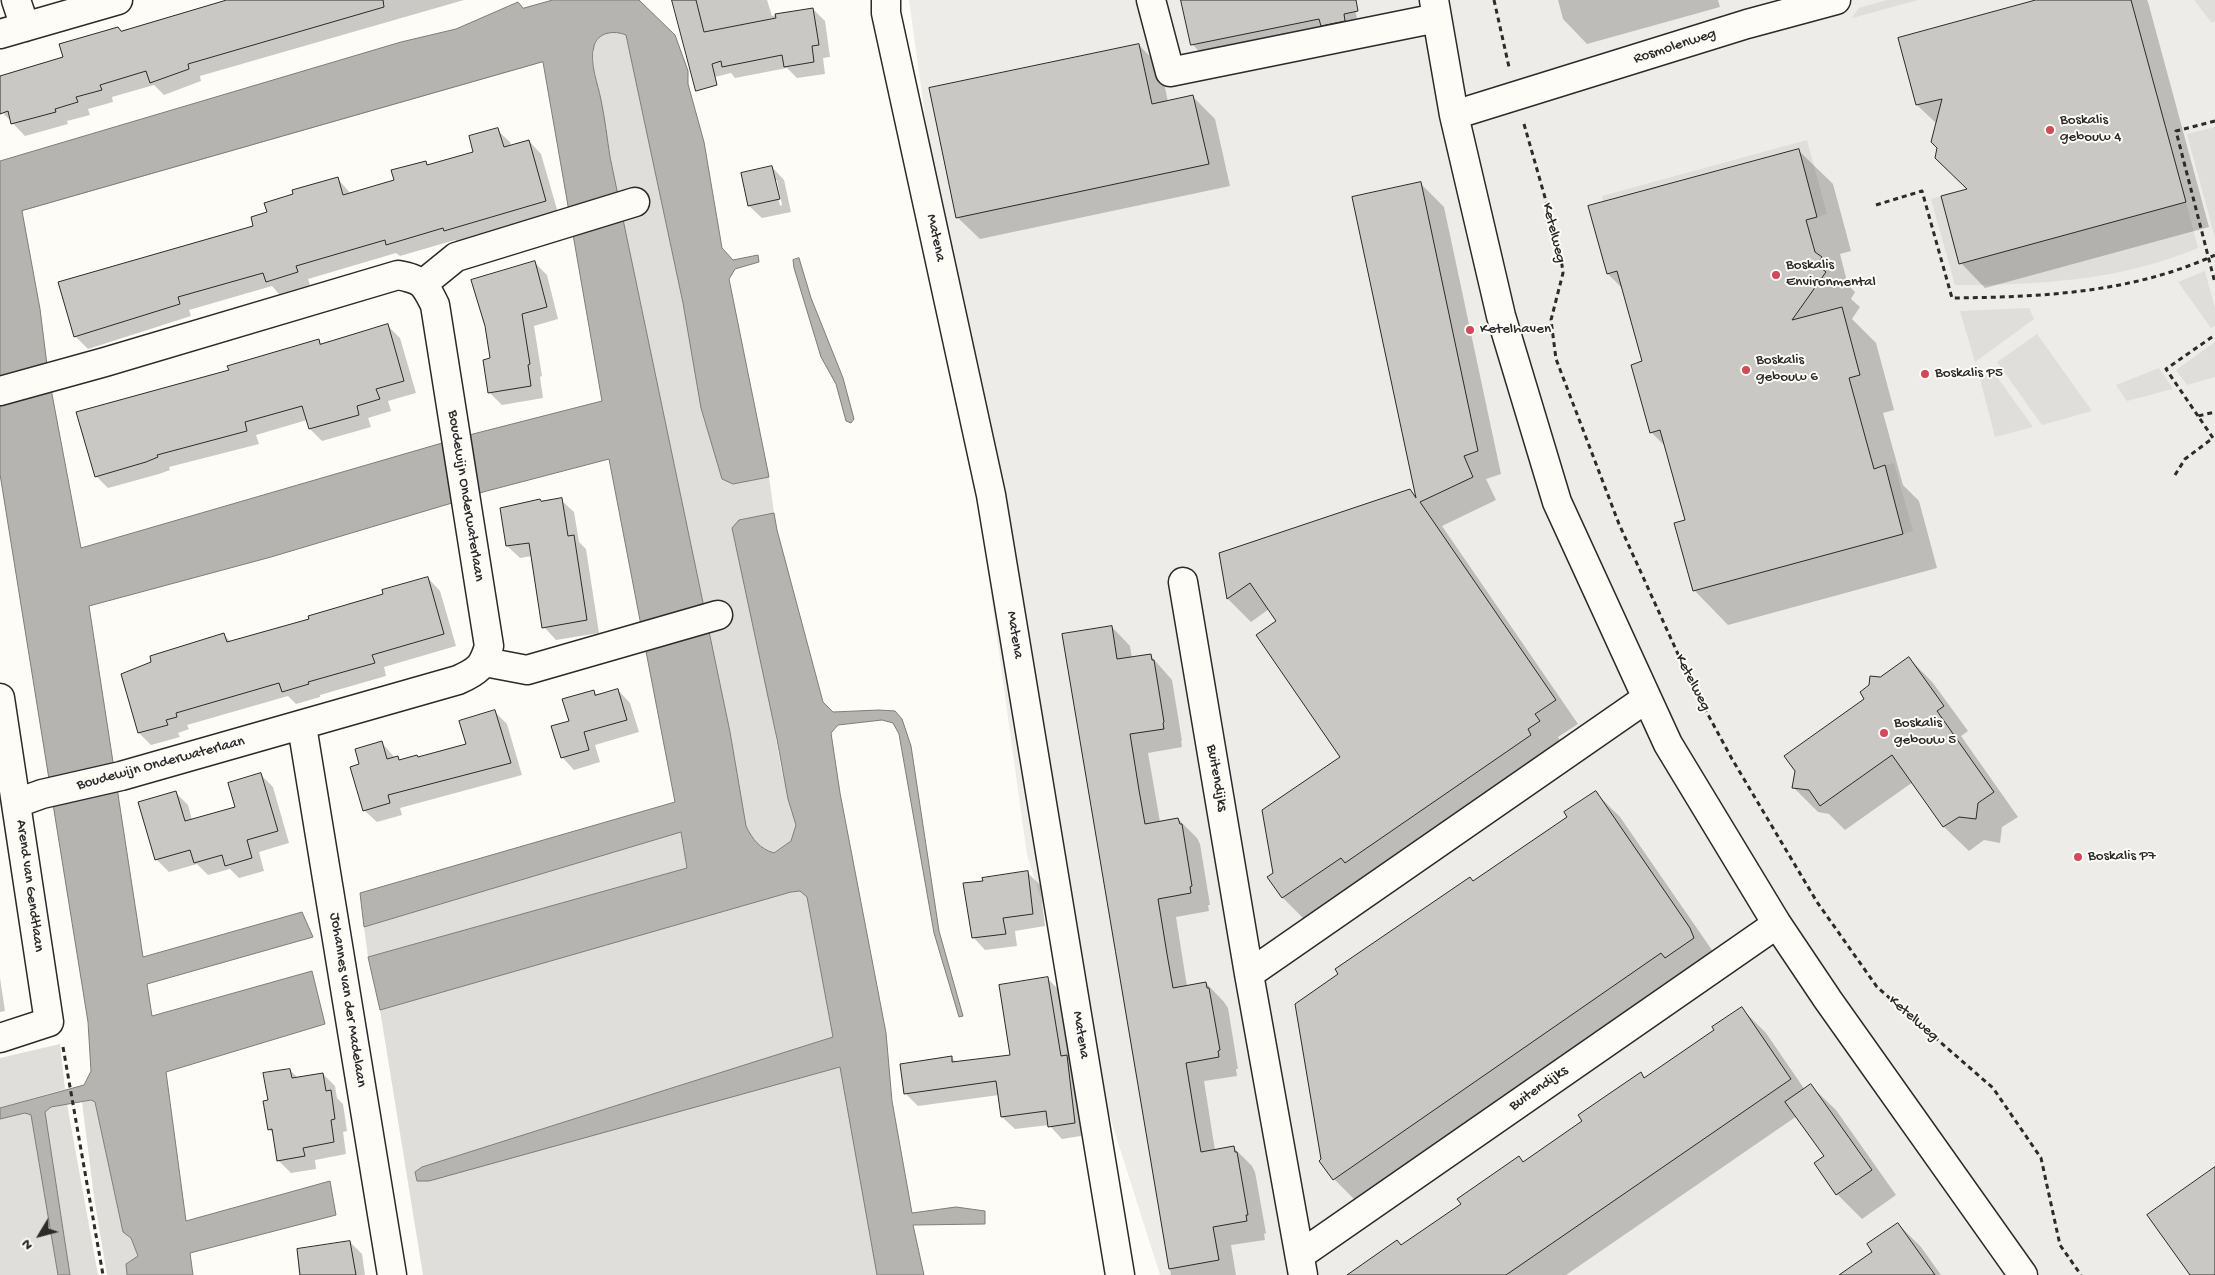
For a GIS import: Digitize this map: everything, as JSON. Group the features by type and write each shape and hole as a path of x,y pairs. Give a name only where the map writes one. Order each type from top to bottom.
{"street":[{"path":"16,0 12,31 118,0"},
{"name":"Matena","path":"886,0 886,13 991,495 1120,1275"},
{"path":"1151,0 1170,72 1435,9 1454,115 1501,316 1557,502 1668,744 1777,924 1828,1000 2023,1275"},
{"name":"Rosmolenweg","path":"1454,115 1747,24 1836,0"},
{"path":"0,391 398,275 416,278 424,283 456,257 635,202"},
{"name":"Boudewijn Onderwaterlaan","path":"17,803 42,794 121,776 302,726 458,680 474,673 485,662 489,646 468,509 454,432 435,305 424,283"},
{"name":"Buitendijks","path":"1183,582 1248,974 1301,1265 1777,924"},
{"path":"485,662 528,670 718,615"},
{"name":"Arend van Gendtlaan","path":"0,698 50,1022 0,1038"},
{"path":"1248,974 1647,698"},
{"name":"Johannes van der Madelaan","path":"302,726 392,1275"}],"path":[{"name":"Ketelweg","path":"1494,0 1516,97 1560,250 1563,273 1551,320 1556,359 1619,524 1692,685 1732,759 1817,902 1877,987 1993,1088 2041,1158 2060,1245 2081,1275"},
{"path":"2215,121 2176,131 2215,282"},
{"path":"1876,205 1922,191 1952,298 2046,296 2094,290 2145,280 2188,267 2215,255"},
{"path":"2175,475 2185,459 2213,438 2166,369 2215,335"},
{"path":"2198,416 2215,412"},
{"path":"70,1079 103,1275"}],"shaded area":[{"path":"553,0 639,0 675,35 688,71 688,84 704,142 722,248 733,260 758,255 759,262 735,269 729,279 769,477 733,484 722,479 701,408 683,303 626,35 607,33 596,41 593,53 594,73 730,732 746,826 757,843 774,853 791,841 796,825 788,799 732,528 739,520 774,513 823,702 833,712 895,711 902,719 911,746 939,931 963,1016 959,1017 934,933 899,734 893,723 882,720 838,725 831,733 840,793 886,1033 892,1101 912,1213 956,1207 985,1211 985,1224 913,1225 924,1275 877,1275 840,1067 429,1181 417,1181 415,1172 422,1167 833,1037 807,897 800,891 380,1010 368,957 687,868 681,832 364,927 360,893 675,802 609,459 483,492 271,557 89,606 143,957 302,912 313,937 147,984 152,1016 312,971 325,1024 166,1072 186,1221 330,1181 336,1215 190,1253 193,1275 127,1275 126,1264 138,1256 131,1238 123,1232 95,1102 91,1100 51,1107 45,1112 70,1275 58,1275 31,1115 25,1113 0,1119 0,1108 84,1085 91,1071 88,1022 0,474 0,161 401,42 456,29 518,2 523,8","holes":["543,62 602,401 473,434 81,548 48,373 40,309 22,211"]},
{"path":"909,0 2215,0 2215,1275 1160,1275 1027,855"},
{"path":"1887,0 1918,0 1852,18 1859,8"},
{"path":"2194,0 2215,0 2215,21 2212,23"},
{"path":"608,32 620,32 626,35 683,303 701,408 722,479 733,484 769,477 774,513 739,520 781,768 796,825 791,841 774,853 757,843 746,826 730,732 610,157 593,63 594,46 599,37"},
{"path":"2215,127 2215,238 2187,134"},
{"path":"1807,140 1827,214 1817,217 1799,149 1603,202 1602,196"},
{"path":"1941,196 1960,264 2186,202 2198,248 2138,268 2078,279 2018,284 1955,285 1931,199"},
{"path":"799,258 811,298 843,378 854,419 851,423 846,421 836,384 821,357 794,268 793,260"},
{"path":"2205,271 2215,309 2215,326 2211,328 2178,282"},
{"path":"2029,308 2034,319 1975,362 1960,311"},
{"path":"2037,334 2092,411 2042,425 1997,362"},
{"path":"2215,342 2215,377 2187,385 2176,370"},
{"path":"1990,367 2033,427 1995,437 1979,375"},
{"path":"2159,368 2173,389 2127,401 2116,385"},
{"path":"1894,463 1913,531 1903,534 1885,465"},
{"path":"681,832 687,868 368,957 364,927"},
{"path":"800,891 807,897 833,1037 422,1167 415,1173 417,1181 841,1067 877,1275 423,1275 380,1010"},
{"path":"60,1044 65,1089 0,1108 0,1058"},
{"path":"91,1100 95,1103 123,1232 131,1238 138,1256 126,1264 127,1275 107,1275 94,1197 82,1102"},
{"path":"67,1104 98,1275 70,1275 45,1112 51,1107"},
{"path":"25,1113 31,1115 58,1275 0,1275 0,1119"}],"building":[{"path":"227,0 383,0 384,7 188,64 189,69 150,83 146,71 100,85 102,90 76,97 78,102 55,109 56,112 11,124 8,111 0,114 0,76 63,57 59,44 118,27 121,31"},
{"path":"672,0 696,0 704,32 776,18 775,14 813,8 819,45 812,46 814,62 784,67 782,55 722,67 721,61 712,64 717,85 696,91"},
{"path":"1181,0 1356,0 1358,11 1344,14 1345,21 1321,26 1319,19 1191,45"},
{"name":"Boskalis gebouw 4","path":"2036,0 2131,0 2186,202 1959,264 1941,196 1967,189 1935,158 1937,148 1931,142 1942,99 1916,105 1898,38"},
{"path":"1139,44 1152,104 1193,95 1209,164 956,218 929,88"},
{"path":"498,128 504,147 529,140 546,201 444,231 443,228 386,245 385,240 296,266 298,272 266,282 263,273 178,297 180,304 74,337 58,282 253,226 251,217 267,212 264,203 293,194 292,190 338,177 343,195 394,180 391,170 426,161 427,165 473,152 469,136"},
{"name":"Boskalis gebouw 6","path":"1799,149 1817,217 1806,220 1815,252 1822,257 1817,265 1826,272 1792,320 1842,307 1860,375 1849,378 1874,469 1885,465 1903,534 1693,591 1674,523 1685,520 1660,430 1650,433 1631,365 1642,361 1617,271 1607,274 1588,206"},
{"path":"772,166 780,199 748,206 741,173"},
{"path":"1421,182 1478,451 1464,456 1473,477 1420,502 1556,700 1535,714 1540,721 1528,729 1531,735 1345,863 1341,858 1282,898 1267,877 1273,873 1262,810 1340,757 1256,635 1276,621 1250,583 1227,599 1219,553 1410,489 1416,498 1352,197"},
{"path":"535,261 547,307 522,314 530,364 528,365 531,386 488,393 483,360 490,358 485,326 471,280"},
{"path":"388,324 404,381 376,389 380,399 357,406 359,415 309,429 302,406 245,422 247,431 157,455 158,457 146,462 95,477 76,412 229,370 227,366 319,339 320,344"},
{"path":"562,498 568,536 574,535 587,620 542,628 529,543 506,546 500,508 540,499 541,501"},
{"path":"428,577 444,634 372,655 375,663 308,682 309,684 282,692 279,683 176,713 177,717 166,720 168,725 138,733 121,674 151,662 150,656 224,633 227,642 309,619 308,616 383,594 382,590"},
{"path":"1112,626 1117,659 1151,654 1152,660 1154,660 1164,729 1130,734 1139,790 1145,824 1178,818 1180,824 1182,824 1192,886 1190,887 1191,893 1158,899 1167,954 1173,988 1206,982 1207,988 1209,988 1220,1050 1218,1051 1219,1057 1186,1063 1195,1118 1201,1152 1234,1146 1235,1152 1237,1152 1248,1215 1246,1215 1247,1221 1213,1227 1219,1260 1169,1269 1062,634"},
{"name":"Boskalis gebouw 5","path":"1909,657 1944,706 1937,711 1994,792 1978,803 1976,819 1959,817 1943,827 1892,755 1820,806 1809,790 1792,788 1795,771 1784,756 1864,699 1860,692 1869,685 1870,676 1880,677"},
{"path":"618,689 627,720 584,732 589,750 561,758 551,726 569,721 562,699 594,690 595,695"},
{"path":"495,710 511,763 388,795 390,803 363,811 350,767 359,764 355,749 382,741 387,759 398,756 399,760 466,744 459,721"},
{"path":"261,773 278,831 247,840 252,858 225,866 222,855 194,863 190,850 155,860 138,802 176,791 185,821 235,807 228,783"},
{"path":"1596,791 1690,928 1694,938 1665,958 1661,953 1333,1180 1319,1161 1321,1159 1295,1004 1338,974 1335,969 1470,877 1473,881 1567,817 1564,812"},
{"path":"1028,871 1033,914 1003,918 1006,934 972,938 963,883 983,881 982,878"},
{"path":"1048,977 1061,1056 1067,1055 1075,1123 1048,1127 1046,1111 1001,1117 996,1081 904,1094 900,1064 952,1056 952,1062 1010,1055 999,985"},
{"path":"1742,1007 1791,1079 1506,1275 1347,1275 1397,1240 1401,1245 1461,1204 1457,1199 1519,1156 1523,1162 1582,1121 1578,1115 1641,1072 1644,1078 1714,1030 1712,1027"},
{"path":"290,1069 292,1078 323,1073 326,1091 331,1090 335,1119 331,1120 334,1142 303,1148 305,1156 277,1161 272,1129 268,1130 263,1101 268,1100 263,1073"},
{"path":"1811,1084 1872,1170 1836,1195 1814,1163 1824,1156 1785,1102"},
{"path":"2215,1167 2215,1275 2190,1275 2147,1215"},
{"path":"1898,1223 1935,1275 1839,1275 1872,1252 1867,1244"},
{"path":"350,1241 356,1275 300,1275 297,1249"}],"place":[{"name":"Boskalis gebouw 4","path":"2050,130"},
{"name":"Boskalis Environmental","path":"1776,275"},
{"name":"Ketelhaven","path":"1470,330"},
{"name":"Boskalis gebouw 6","path":"1746,370"},
{"name":"Boskalis P5","path":"1925,374"},
{"name":"Boskalis gebouw 5","path":"1884,733"},
{"name":"Boskalis P7","path":"2078,857"}]}
